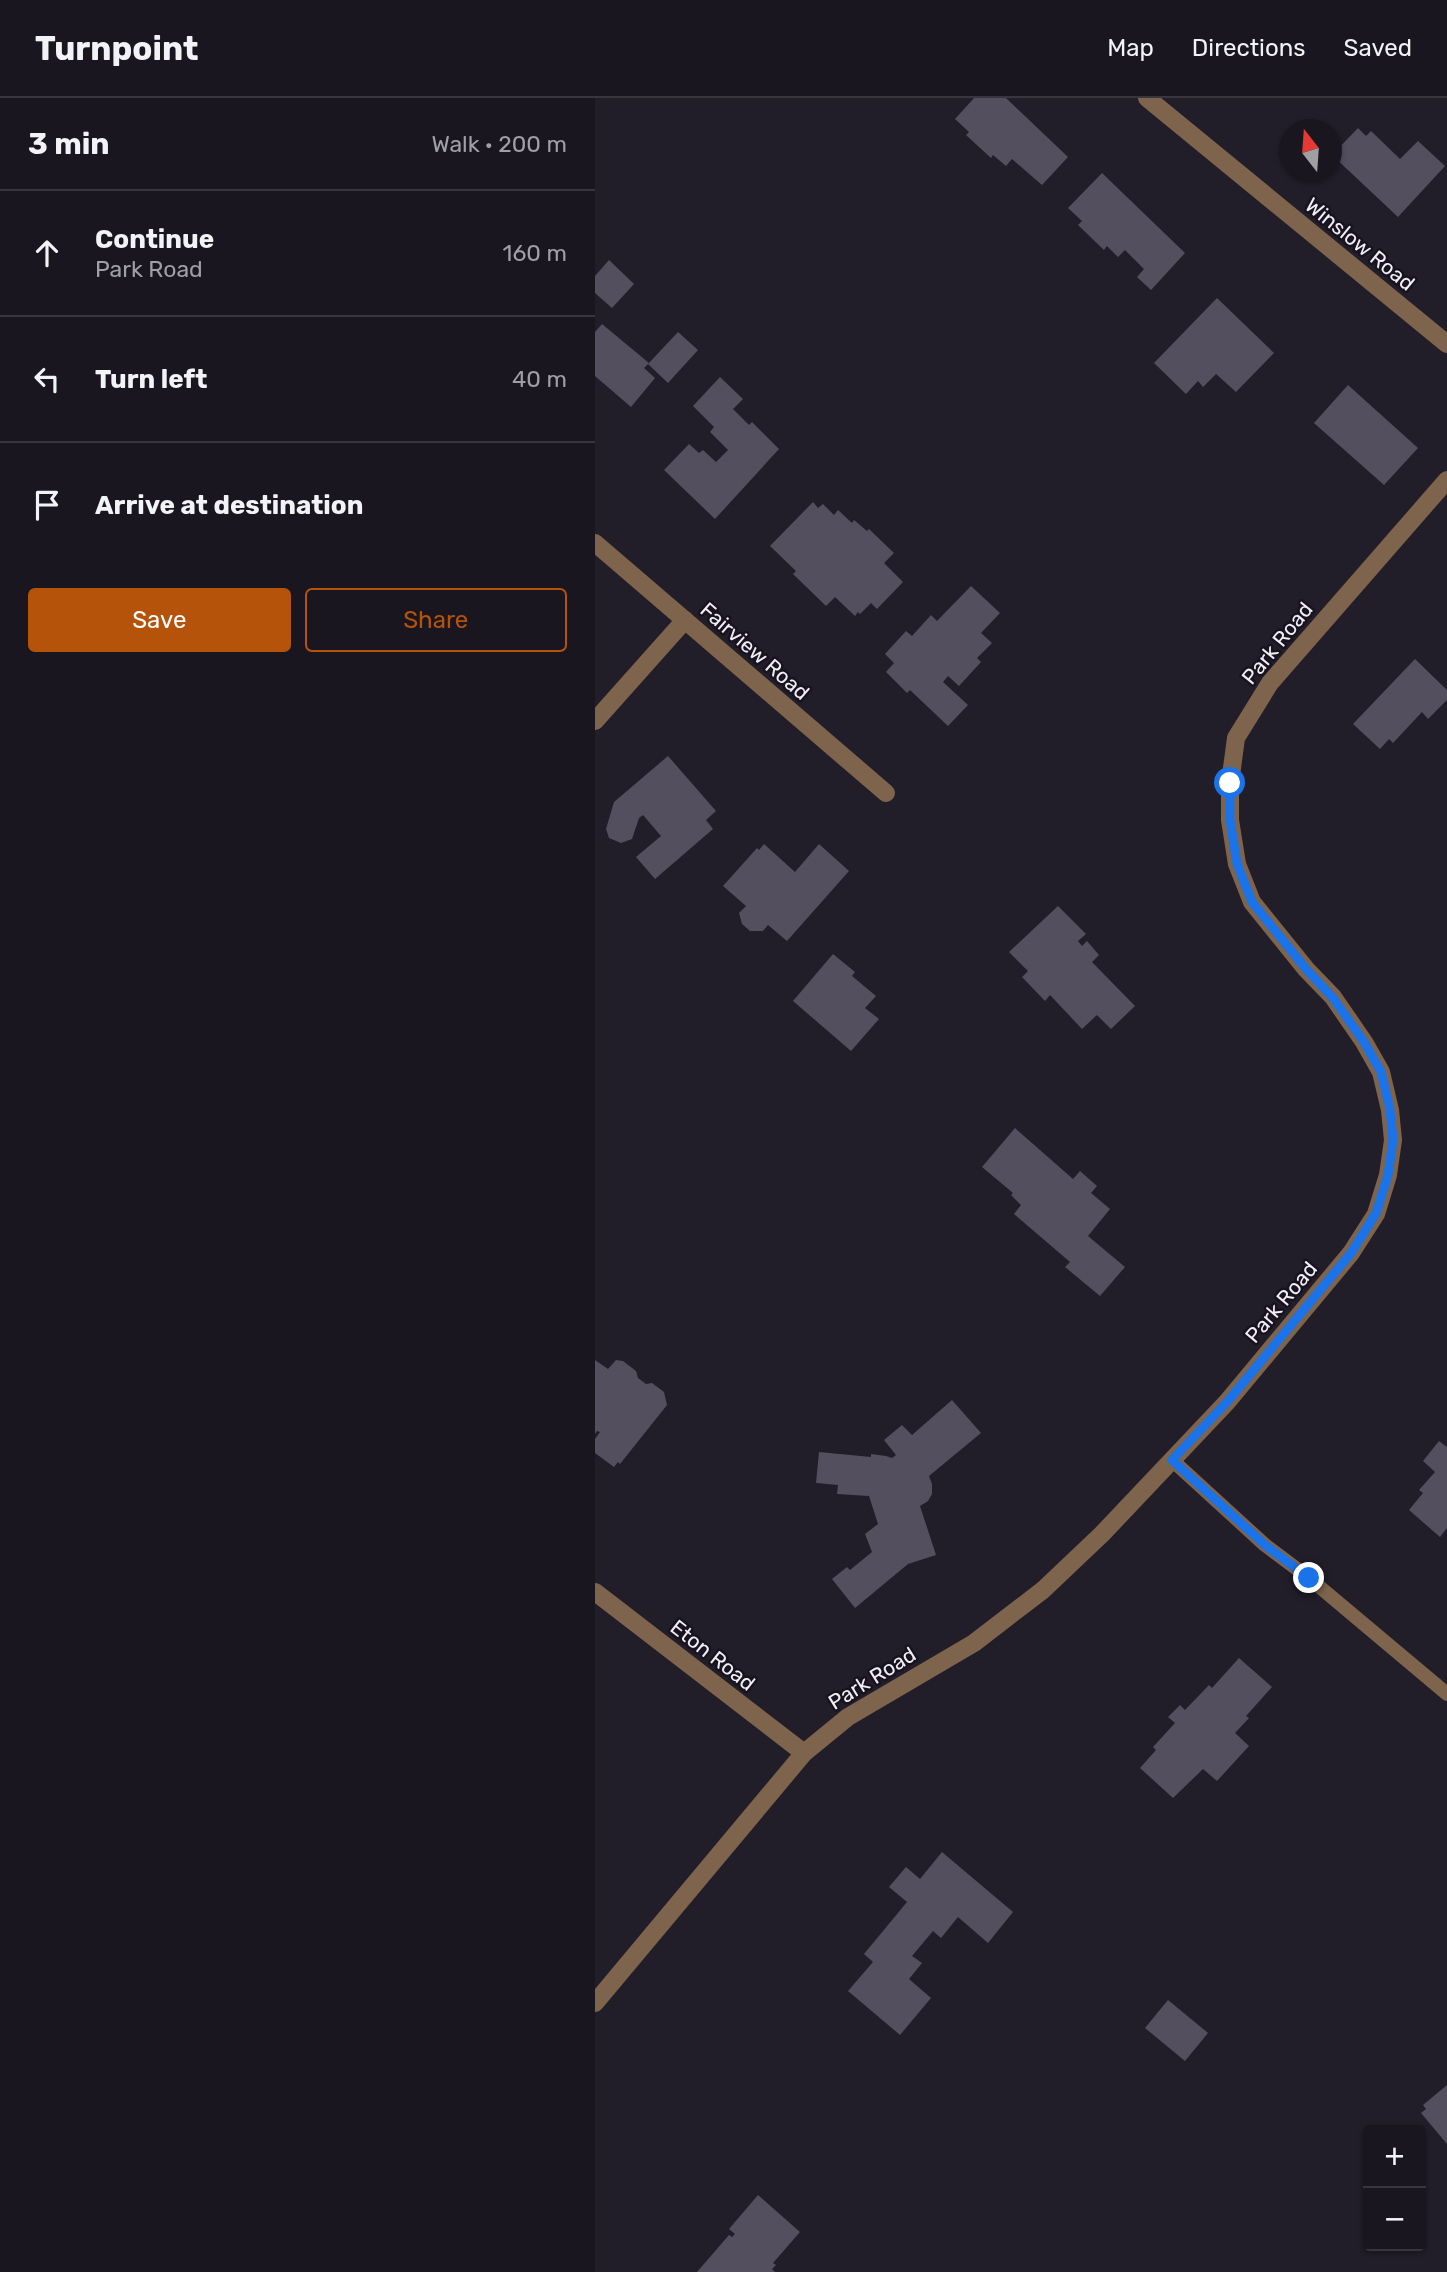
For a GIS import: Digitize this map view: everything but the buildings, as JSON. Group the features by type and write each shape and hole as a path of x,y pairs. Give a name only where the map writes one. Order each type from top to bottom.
{"street":[{"name":"Winslow Road","path":"1147,98 1447,344"},
{"name":"Park Road","path":"595,2003 804,1754 848,1717 974,1643 1043,1590 1102,1534 1227,1402 1351,1253 1376,1213 1388,1175 1393,1140 1390,1110 1381,1072 1333,998 1252,902 1237,864 1230,820 1230,783 1236,738 1270,683 1447,480"},
{"name":"Fairview Road","path":"595,543 886,793"},
{"path":"595,721 685,620"},
{"name":"Eton Road","path":"595,1592 804,1754"}],"lane":[{"path":"1172,1460 1265,1545 1309,1578 1447,1695"}],"route":[{"path":"1230,783 1230,820 1237,864 1252,902 1333,998 1364,1042 1381,1072 1390,1110 1393,1140 1388,1175 1376,1213 1351,1253 1227,1402 1172,1460 1265,1545 1309,1578"}]}
